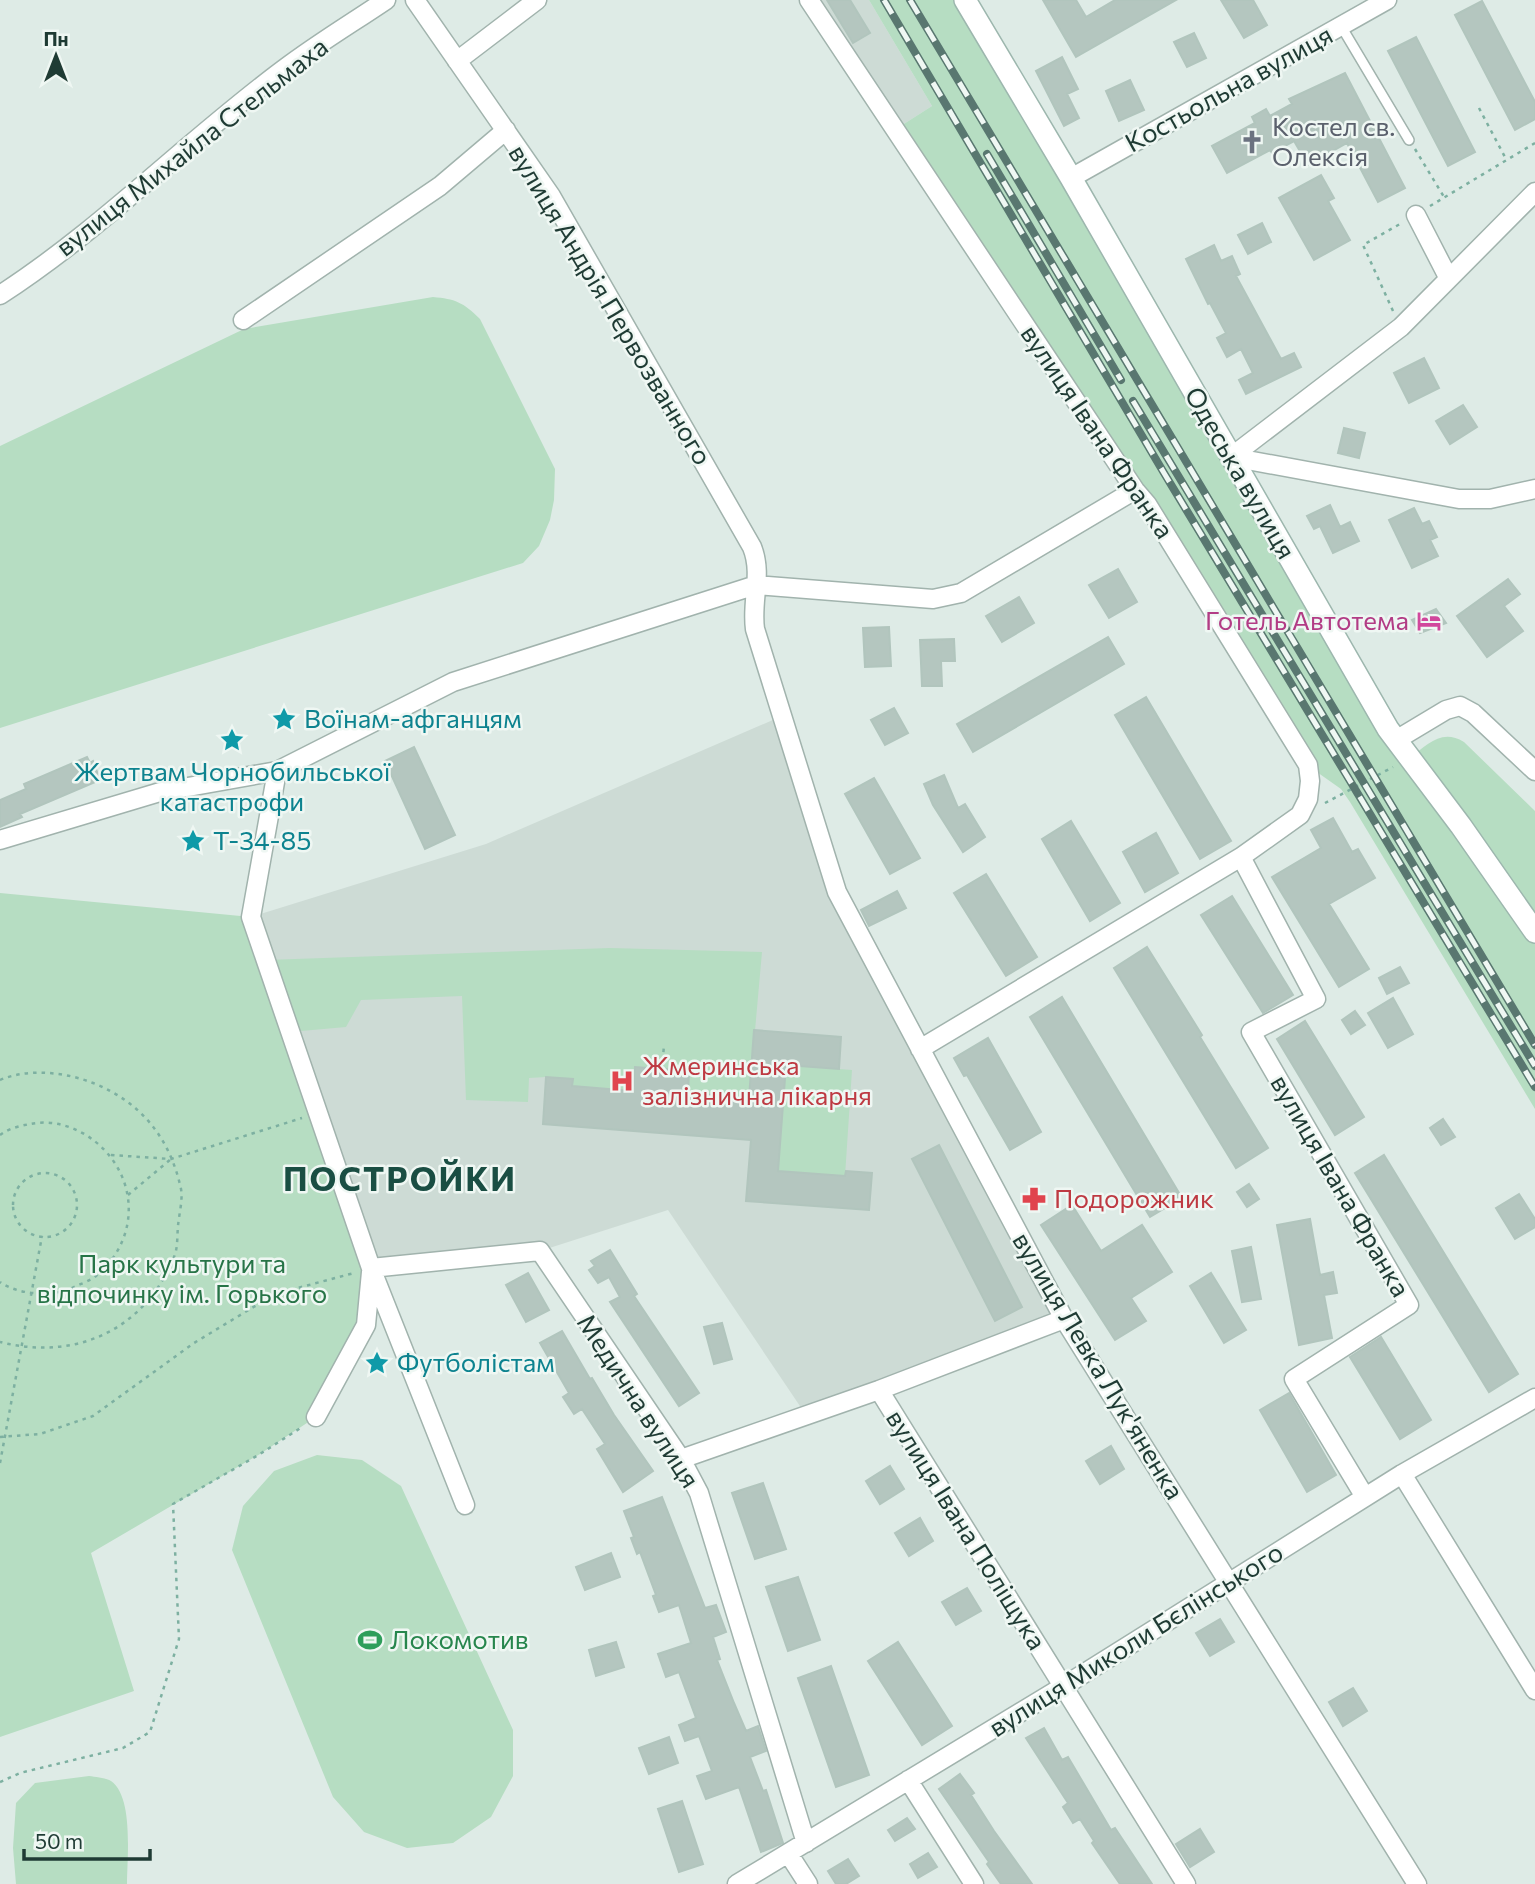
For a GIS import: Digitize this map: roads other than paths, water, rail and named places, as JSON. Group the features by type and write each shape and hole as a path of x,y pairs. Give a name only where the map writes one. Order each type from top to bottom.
{"main road":[{"name":"Одеська вулиця","path":"965,0 1396,740 1461,826 1535,932"}],"street":[{"name":"вулиця Михайла Стельмаха","path":"0,295 113,209 284,69 386,0"},
{"name":"вулиця Андрія Первозванного","path":"415,0 551,197 752,547 758,565 756,585"},
{"path":"457,61 537,0"},
{"name":"вулиця Івана Франка","path":"809,0 1135,490 1147,504 1307,765 1310,781 1308,799 1300,815 1241,857 1316,999 1251,1032 1409,1306 1294,1379 1365,1497"},
{"name":"Костьольна вулиця","path":"1070,178 1387,0"},
{"path":"243,320 440,186 506,131"},
{"path":"1231,457 1401,327 1535,192"},
{"path":"1416,215 1448,277"},
{"path":"1231,457 1460,499 1490,499 1535,489"},
{"path":"0,840 160,792 277,771 453,682 756,585 914,598 948,597 973,586 1135,490"},
{"name":"вулиця Левка Лук'яненка","path":"756,585 753,619 758,640 837,892 1064,1319 1416,1884"},
{"path":"1396,740 1446,710 1460,706 1473,713 1535,771"},
{"path":"277,771 251,917 371,1268 465,1505"},
{"path":"920,1049 1241,857"},
{"name":"Медична вулиця","path":"371,1268 540,1251 681,1459 699,1493 806,1843"},
{"path":"316,1417 366,1325 371,1268"},
{"path":"681,1459 879,1390 1064,1319"},
{"name":"вулиця Івана Поліщука","path":"879,1390 1186,1884"},
{"name":"вулиця Миколи Бєлінського","path":"737,1884 1064,1686 1402,1474 1535,1398"},
{"path":"1402,1474 1535,1690"},
{"path":"908,1780 974,1884"},
{"path":"788,1853 808,1884"}],"lane":[{"path":"1341,26 1409,140"}],"railway":[{"path":"884,0 1164,473 1535,1087"},
{"path":"910,0 1535,1045"},
{"path":"987,154 1121,380"},
{"path":"1133,401 1535,1066"}],"place":[{"name":"Костел св. Олексія","path":"1252,142"},
{"name":"Готель Автотема","path":"1429,621"},
{"name":"Воїнам-афганцям","path":"284,719"},
{"name":"Жертвам Чорнобильської катастрофи","path":"232,740"},
{"name":"Т-34-85","path":"193,841"},
{"name":"Жмеринська залізнична лікарня","path":"622,1081"},
{"name":"Подорожник","path":"1034,1199"},
{"name":"Футболістам","path":"377,1363"},
{"name":"Локомотив","path":"370,1640"}],"district":[{"name":"ПОСТРОЙКИ","path":"400,1179"}],"park label":[{"name":"Парк культури та відпочинку ім. Горького","path":"182,1279"}]}
